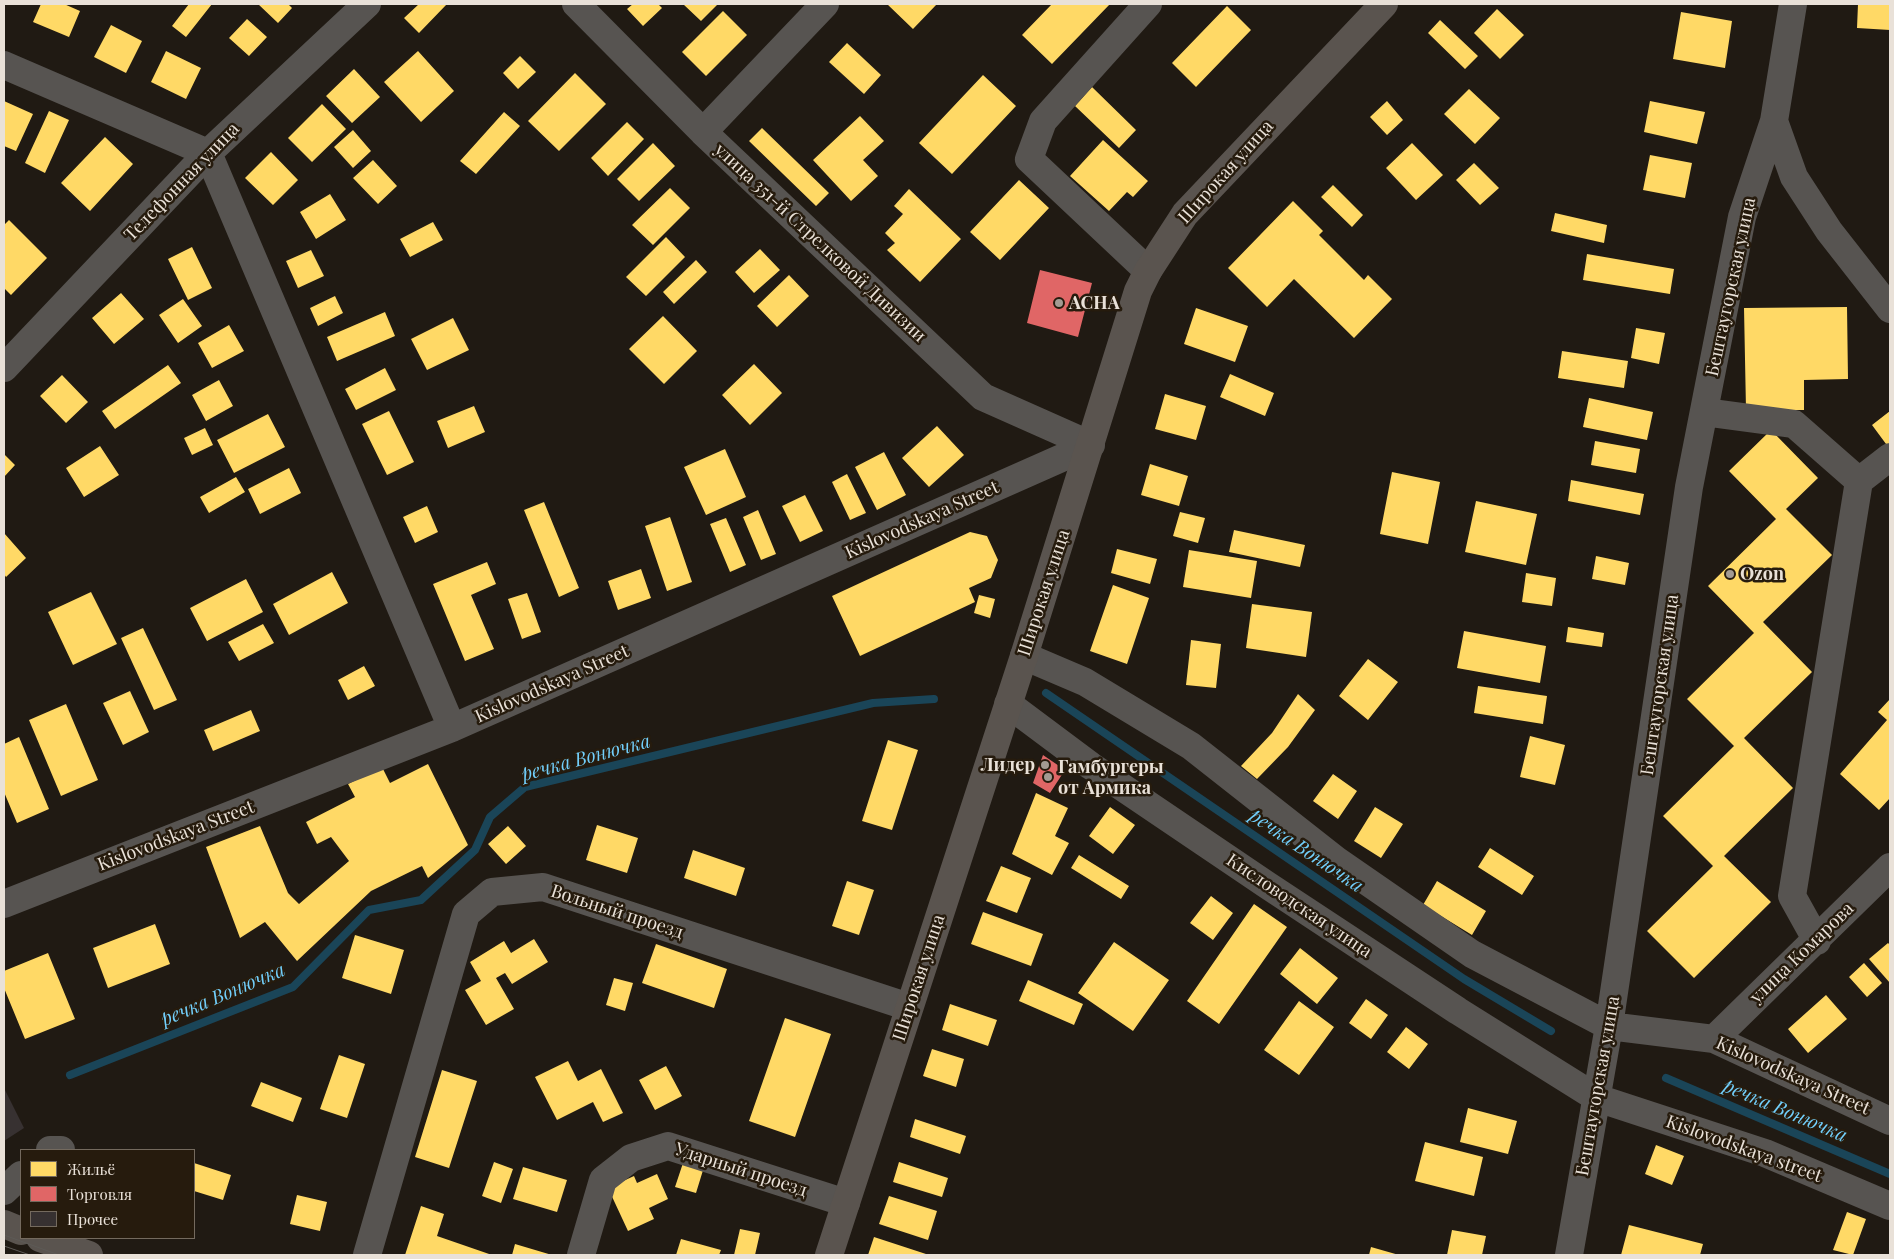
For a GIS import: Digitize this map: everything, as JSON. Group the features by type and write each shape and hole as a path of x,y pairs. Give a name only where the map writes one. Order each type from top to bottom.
{"main road":[{"name":"Широкая улица","path":"829,1255 1024,656 1138,292 1148,271 1184,214 1384,4"},
{"path":"4,1224 20,1230"},
{"path":"44,1239 88,1255"}],"street":[{"name":"Телефонная улица","path":"4,368 208,153 367,4"},
{"name":"улица 351-й Стрелковой Дивизии","path":"576,4 703,132 983,398 1091,444"},
{"path":"703,132 825,4"},
{"path":"1148,4 1043,121 1029,160 1148,271"},
{"name":"Бештаугорская улица","path":"1569,1255 1609,1026 1689,487 1742,217 1774,121 1793,4"},
{"path":"4,65 208,153 452,728"},
{"path":"1774,121 1794,177 1829,231 1890,309"},
{"path":"1704,412 1794,424 1859,481"},
{"name":"Kislovodskaya Street","path":"4,904 452,728 1091,444"},
{"path":"1817,941 1792,896 1859,481 1890,457"},
{"name":"Kislovodskaya Street","path":"1024,656 1085,682 1191,746 1336,860 1472,954 1609,1026 1714,1039 1890,1121"},
{"name":"Кисловодская улица","path":"1008,704 1091,766 1267,885 1458,1011 1597,1098"},
{"name":"улица Комарова","path":"1714,1039 1817,941 1890,867"},
{"name":"Вольный проезд","path":"367,1255 466,914 492,892 543,887 910,1007"},
{"name":"Kislovodskaya street","path":"1597,1098 1765,1153 1890,1206"},
{"name":"Ударный проезд","path":"581,1255 603,1180 632,1158 668,1146 846,1203"},
{"path":"4,1191 20,1176"}],"building: Жильё":[{"path":"41,4 64,4 80,11 69,37 33,22"},
{"path":"189,4 212,4 186,37 172,26"},
{"path":"258,4 288,4 292,8 278,23"},
{"path":"419,4 447,4 419,33 404,18"},
{"path":"633,4 658,4 662,8 643,26 627,9"},
{"path":"683,4 718,4 701,21"},
{"path":"887,4 937,4 913,29"},
{"path":"1052,4 1110,4 1052,64 1022,35"},
{"path":"1858,4 1890,4 1890,30 1857,28"},
{"path":"1227,6 1251,30 1196,87 1172,63"},
{"path":"1497,9 1524,35 1500,59 1474,33"},
{"path":"723,11 747,35 706,76 682,52"},
{"path":"1681,12 1732,21 1725,68 1673,59"},
{"path":"247,19 267,37 249,56 229,38"},
{"path":"1440,20 1478,56 1465,69 1428,33"},
{"path":"111,25 142,41 126,73 94,57"},
{"path":"847,43 881,75 864,94 829,62"},
{"path":"166,51 201,68 186,99 151,82"},
{"path":"418,51 454,91 421,122 384,82"},
{"path":"520,56 536,72 518,89 503,73"},
{"path":"354,69 380,97 352,123 326,96"},
{"path":"575,73 606,104 559,151 528,121"},
{"path":"983,75 1016,106 952,174 919,143"},
{"path":"1092,87 1136,130 1119,148 1075,106"},
{"path":"1469,89 1500,118 1475,144 1444,114"},
{"path":"4,101 33,114 16,151 4,146"},
{"path":"1387,101 1403,120 1387,135 1370,117"},
{"path":"1650,101 1705,112 1697,144 1644,132"},
{"path":"322,104 346,129 312,162 288,138"},
{"path":"49,111 69,120 45,173 25,163"},
{"path":"504,112 520,126 476,174 460,161"},
{"path":"860,116 884,141 863,160 878,176 851,201 813,160"},
{"path":"627,122 644,139 608,176 591,158"},
{"path":"762,128 829,193 816,206 749,141"},
{"path":"353,130 371,151 353,168 334,147"},
{"path":"105,137 133,164 90,211 61,183"},
{"path":"1103,140 1148,181 1133,197 1127,192 1109,211 1070,176"},
{"path":"653,143 675,166 639,201 617,179"},
{"path":"1412,143 1443,175 1416,200 1386,168"},
{"path":"271,152 298,180 273,205 245,178"},
{"path":"1650,155 1692,163 1685,198 1643,190"},
{"path":"373,160 397,186 378,204 353,178"},
{"path":"1474,163 1499,188 1480,205 1456,180"},
{"path":"1019,180 1049,208 1000,260 970,232"},
{"path":"1333,185 1363,215 1352,227 1321,197"},
{"path":"670,188 690,208 653,245 632,225"},
{"path":"909,189 961,239 920,282 887,250 895,243 885,233 903,214 894,206"},
{"path":"330,194 346,220 316,239 300,212"},
{"path":"1293,201 1323,231 1319,235 1364,280 1368,275 1392,299 1354,338 1294,279 1267,307 1228,268"},
{"path":"1555,213 1607,225 1604,243 1551,231"},
{"path":"9,220 47,258 11,295 4,288 4,225"},
{"path":"433,222 443,240 410,257 400,239"},
{"path":"666,237 685,257 646,296 626,277"},
{"path":"192,247 212,288 188,300 168,259"},
{"path":"760,249 780,270 754,293 735,272"},
{"path":"311,250 324,276 298,288 286,261"},
{"path":"1587,254 1674,269 1670,294 1583,280"},
{"path":"696,260 707,272 674,304 663,292"},
{"path":"789,275 809,296 777,327 757,306"},
{"path":"121,293 144,319 114,344 92,318"},
{"path":"335,296 343,313 318,326 310,308"},
{"path":"183,299 202,326 178,343 159,315"},
{"path":"1847,307 1848,379 1804,380 1804,410 1746,410 1744,308"},
{"path":"1196,308 1248,326 1235,362 1184,344"},
{"path":"385,312 395,336 337,361 327,337"},
{"path":"663,316 697,351 664,384 629,349"},
{"path":"453,318 469,350 427,370 411,339"},
{"path":"229,325 244,351 212,368 198,343"},
{"path":"1636,328 1665,333 1659,364 1631,358"},
{"path":"1562,351 1628,361 1624,388 1558,378"},
{"path":"754,364 782,393 750,425 722,395"},
{"path":"168,365 181,383 115,429 102,411"},
{"path":"385,368 396,390 356,410 345,389"},
{"path":"1230,374 1274,393 1265,416 1220,397"},
{"path":"62,375 88,402 66,423 40,396"},
{"path":"219,380 233,406 206,421 192,395"},
{"path":"1165,394 1206,406 1196,440 1155,429"},
{"path":"1589,398 1653,412 1647,440 1583,427"},
{"path":"474,406 485,432 448,448 437,421"},
{"path":"389,411 414,462 387,475 362,424"},
{"path":"1890,411 1890,447 1889,448 1872,425"},
{"path":"268,414 285,447 234,473 217,440"},
{"path":"937,426 964,455 929,487 902,458"},
{"path":"205,428 213,445 192,455 184,438"},
{"path":"1771,430 1818,478 1786,509 1832,555 1763,622 1812,672 1744,738 1793,788 1724,856 1771,902 1694,978 1647,931 1713,866 1663,816 1734,746 1687,699 1754,633 1708,586 1776,519 1729,471"},
{"path":"1595,441 1640,449 1636,473 1591,465"},
{"path":"100,446 119,475 84,497 66,468"},
{"path":"725,449 746,497 706,515 684,467"},
{"path":"884,452 906,495 877,510 855,467"},
{"path":"4,454 15,465 4,477"},
{"path":"1150,464 1188,476 1179,506 1141,495"},
{"path":"289,468 301,493 260,514 248,489"},
{"path":"1392,472 1440,482 1428,544 1380,534"},
{"path":"847,474 866,513 850,520 832,482"},
{"path":"236,477 245,492 209,513 200,497"},
{"path":"1571,480 1644,494 1640,515 1568,501"},
{"path":"805,495 823,531 800,542 782,506"},
{"path":"1476,501 1537,514 1526,565 1465,552"},
{"path":"544,502 579,588 559,597 524,510"},
{"path":"427,506 438,532 415,543 403,517"},
{"path":"758,510 776,554 761,560 743,517"},
{"path":"1180,512 1205,518 1198,543 1173,536"},
{"path":"670,517 692,582 667,591 645,526"},
{"path":"726,518 746,565 730,572 710,524"},
{"path":"1234,530 1305,545 1300,567 1229,552"},
{"path":"970,532 987,536 998,560 991,578 969,588 975,602 860,656 832,596"},
{"path":"4,533 26,558 6,577 4,574"},
{"path":"1117,549 1157,559 1150,584 1111,573"},
{"path":"1189,550 1257,561 1251,598 1183,587"},
{"path":"1596,556 1629,563 1625,585 1592,579"},
{"path":"487,562 496,584 471,595 494,649 465,661 433,584"},
{"path":"641,569 651,598 618,610 608,581"},
{"path":"332,572 348,603 289,635 273,604"},
{"path":"1526,573 1556,578 1552,606 1522,602"},
{"path":"246,579 263,612 207,641 190,608"},
{"path":"1113,585 1149,598 1127,664 1090,651"},
{"path":"91,592 117,644 73,665 48,612"},
{"path":"527,593 541,632 522,639 508,599"},
{"path":"979,595 995,599 990,618 974,613"},
{"path":"1252,604 1312,612 1306,657 1246,648"},
{"path":"263,624 274,643 239,661 228,642"},
{"path":"1568,627 1604,633 1602,647 1566,642"},
{"path":"143,628 177,700 154,710 121,638"},
{"path":"1464,631 1546,646 1540,683 1457,668"},
{"path":"1191,640 1221,644 1216,688 1186,685"},
{"path":"1368,659 1398,682 1368,720 1339,696"},
{"path":"364,666 375,686 348,700 338,680"},
{"path":"1478,686 1547,696 1543,724 1474,713"},
{"path":"130,691 149,732 123,745 103,703"},
{"path":"1298,694 1315,710 1288,747 1257,779 1241,766 1272,733"},
{"path":"1890,699 1890,798 1879,810 1840,774 1887,720 1878,712"},
{"path":"66,704 98,780 61,796 29,720"},
{"path":"251,710 260,731 213,751 204,730"},
{"path":"1530,736 1565,745 1555,785 1520,777"},
{"path":"19,737 49,809 17,823 4,792 4,744"},
{"path":"888,740 918,750 892,830 862,821"},
{"path":"428,764 468,845 428,878 422,866 371,891 297,961 265,922 240,938 206,847 260,826 288,893 299,904 349,861 331,837 317,844 306,822 355,797 348,784 382,767 390,783"},
{"path":"1333,774 1357,791 1338,819 1313,801"},
{"path":"1036,793 1068,808 1055,836 1069,843 1052,875 1012,854"},
{"path":"1110,807 1135,825 1113,854 1089,836"},
{"path":"1375,807 1403,824 1381,858 1354,841"},
{"path":"597,825 638,838 627,873 586,860"},
{"path":"508,826 526,846 506,864 488,844"},
{"path":"1490,848 1534,876 1522,895 1478,867"},
{"path":"693,850 745,868 736,896 684,878"},
{"path":"1079,855 1129,886 1121,899 1071,868"},
{"path":"1001,866 1031,878 1017,913 986,901"},
{"path":"847,881 874,890 859,935 832,926"},
{"path":"1437,881 1486,911 1472,935 1423,905"},
{"path":"1211,896 1233,913 1213,940 1190,923"},
{"path":"1254,904 1287,927 1219,1024 1187,1001"},
{"path":"983,912 1043,934 1031,966 971,944"},
{"path":"155,924 170,964 108,988 93,948"},
{"path":"355,935 404,950 391,994 342,978"},
{"path":"534,939 548,962 512,984 505,973 496,978 514,1009 486,1025 465,990 481,981 470,962 504,941 511,953"},
{"path":"1114,942 1169,980 1133,1031 1078,993"},
{"path":"1888,943 1890,945 1890,983 1869,959"},
{"path":"656,944 727,969 714,1008 642,983"},
{"path":"1300,948 1338,978 1317,1004 1280,974"},
{"path":"48,953 75,1019 25,1039 4,988 4,971"},
{"path":"1864,963 1882,983 1867,997 1849,977"},
{"path":"614,978 633,983 625,1011 606,1005"},
{"path":"1028,980 1083,1004 1074,1025 1019,1001"},
{"path":"1826,995 1847,1019 1808,1053 1788,1029"},
{"path":"1366,999 1388,1015 1371,1039 1349,1023"},
{"path":"1299,1001 1334,1027 1299,1075 1264,1050"},
{"path":"950,1004 997,1020 988,1046 942,1030"},
{"path":"785,1018 831,1034 795,1137 749,1121"},
{"path":"1406,1027 1428,1044 1409,1069 1387,1052"},
{"path":"932,1049 964,1059 956,1087 923,1076"},
{"path":"339,1055 365,1064 347,1118 320,1109"},
{"path":"568,1061 578,1081 601,1069 623,1113 603,1122 593,1102 557,1120 535,1077"},
{"path":"666,1066 682,1096 655,1110 639,1080"},
{"path":"442,1070 477,1081 449,1168 415,1157"},
{"path":"261,1082 302,1098 293,1122 251,1106"},
{"path":"1468,1108 1517,1121 1508,1154 1460,1142"},
{"path":"915,1119 966,1136 960,1154 910,1137"},
{"path":"1425,1142 1483,1157 1474,1196 1415,1181"},
{"path":"1656,1145 1684,1156 1672,1185 1645,1174"},
{"path":"684,1160 704,1167 696,1193 675,1187"},
{"path":"494,1162 513,1169 501,1203 482,1196"},
{"path":"899,1162 948,1178 942,1197 893,1182"},
{"path":"195,1163 231,1175 223,1200 195,1191"},
{"path":"523,1167 567,1180 557,1212 513,1199"},
{"path":"657,1174 668,1199 649,1208 654,1219 628,1231 608,1188 634,1176 637,1183"},
{"path":"297,1195 327,1202 320,1231 290,1224"},
{"path":"889,1196 937,1211 928,1240 879,1224"},
{"path":"421,1206 444,1214 437,1236 492,1255 405,1255"},
{"path":"1847,1212 1866,1219 1853,1255 1833,1250"},
{"path":"1629,1225 1703,1244 1700,1255 1621,1255"},
{"path":"740,1229 760,1233 755,1255 734,1255"},
{"path":"1452,1230 1486,1236 1482,1255 1447,1255"},
{"path":"874,1237 926,1254 926,1255 868,1255"},
{"path":"681,1239 721,1250 719,1255 676,1255"},
{"path":"515,1244 552,1255 512,1255"},
{"path":"1371,1247 1399,1255 1369,1255"}],"building: Торговля":[{"name":"АСНА","path":"1040,270 1092,283 1078,337 1027,323"},
{"name":"Гамбургеры от Армика","path":"1043,755 1065,770 1050,793 1033,783"}],"building: Прочее":[{"path":"4,1088 24,1128 4,1141"}],"waterway":[{"name":"речка Вонючка","path":"1046,693 1464,979 1551,1031"},
{"name":"речка Вонючка","path":"70,1075 293,987 369,910 421,900 475,850 490,817 525,787 873,703 934,699"},
{"name":"речка Вонючка","path":"1666,1078 1890,1174"}],"tram line":[{"path":"4,1235 59,1255"},
{"path":"4,1246 30,1255"}],"place":[{"name":"АСНА","path":"1059,303"},
{"name":"Ozon","path":"1730,574"},
{"name":"Лидер","path":"1045,765"},
{"name":"Гамбургеры от Армика","path":"1048,777"}]}
